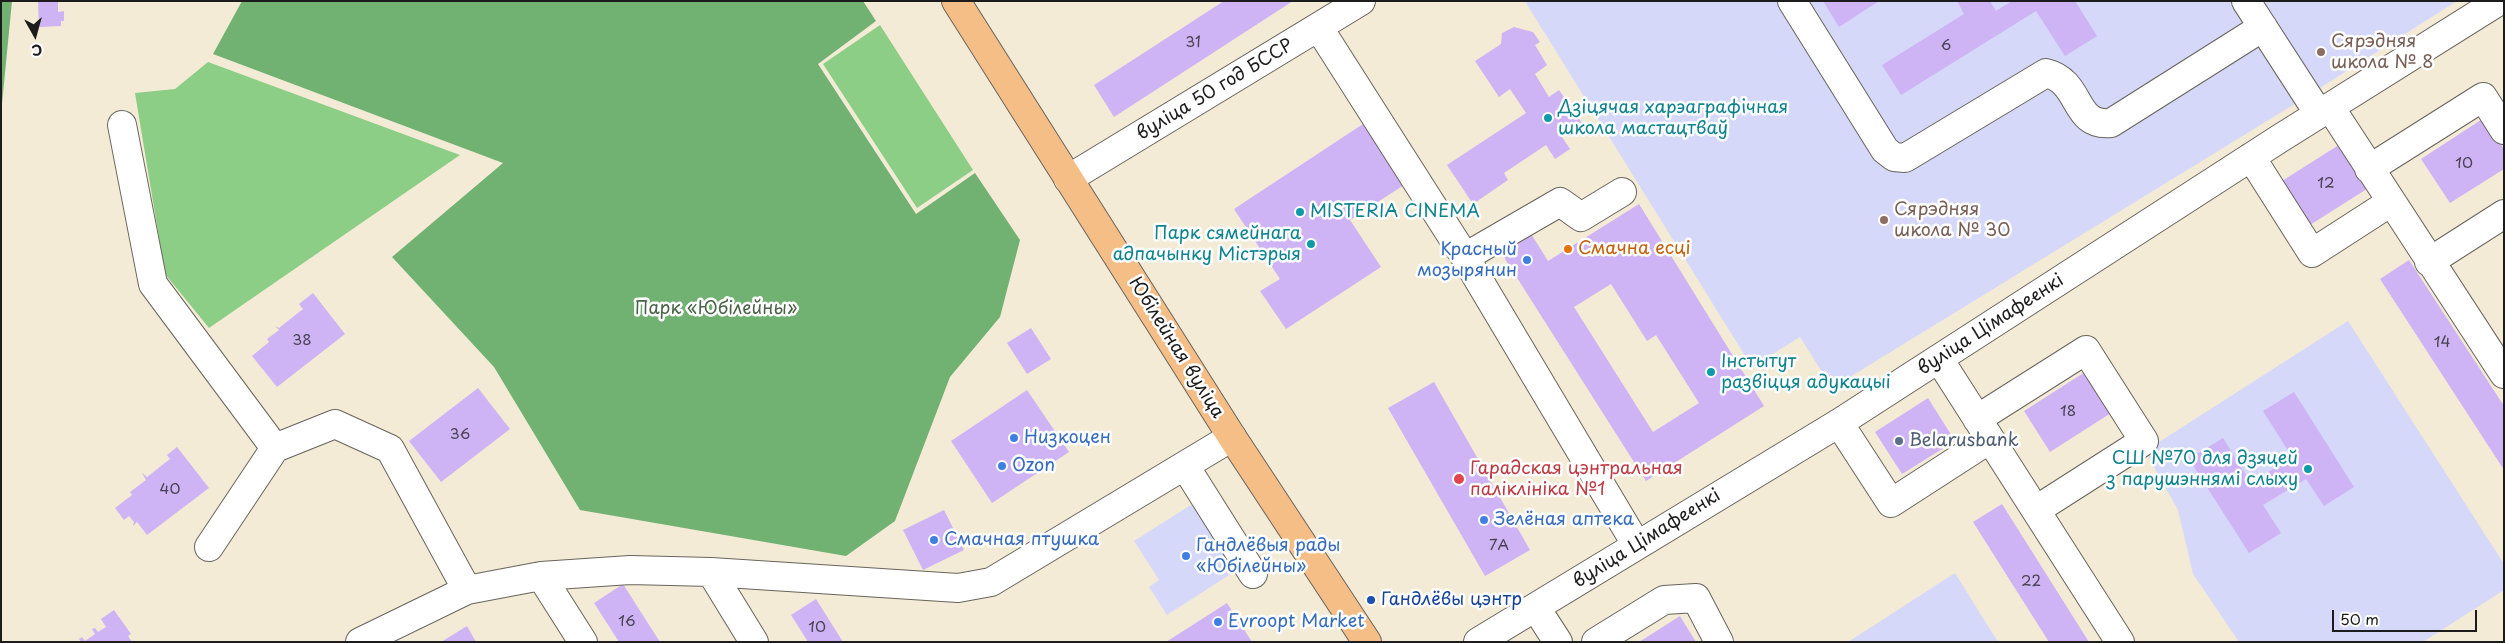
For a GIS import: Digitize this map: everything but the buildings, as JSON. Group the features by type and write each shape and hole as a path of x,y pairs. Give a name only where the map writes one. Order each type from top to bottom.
{"main road":[{"name":"Юбілейная вуліца","path":"956,1 1232,437 1367,642"}],"street":[{"name":"вуліца 50 год БССР","path":"1068,179 1361,1"},
{"path":"1792,1 1885,150 1894,157 1905,158 2046,73 2058,76 2064,81 2088,118 2100,124 2111,123 2263,27"},
{"path":"2246,1 2324,111 2369,169 2504,374"},
{"name":"вуліца Цімафеенкі","path":"1478,642 1536,608 1636,544 1840,423 2252,157 2499,1"},
{"path":"1319,28 1466,257 1498,315 1636,544"},
{"path":"2369,169 2483,97 2504,130"},
{"path":"122,125 154,284 275,448"},
{"path":"2252,157 2312,252 2391,202"},
{"path":"1466,257 1560,202 1581,217 1622,192"},
{"path":"2429,262 2504,214"},
{"path":"1840,423 1891,503 2086,350 2144,441 2036,510"},
{"path":"1939,359 2120,642"},
{"path":"209,547 275,448 335,424 390,449 466,590"},
{"path":"360,642 391,635 466,590 541,576 630,570 711,572 958,588 991,582 1232,437"},
{"path":"1185,466 1253,574"},
{"path":"711,572 754,642"},
{"path":"541,576 583,642"},
{"path":"1596,642 1664,600 1696,598 1719,642"},
{"path":"1536,608 1558,642"}],"shaded area":[{"name":"Сярэдняя школа № 30","path":"1528,1 2457,1 2298,102 1832,388 1800,337 1752,367 1526,3"},
{"path":"2348,321 2504,564 2504,590 2423,642 2239,642 2193,574 2178,510 2145,451"},
{"name":"Гандлёвыя рады «Юбілейны»","path":"1194,503 1237,570 1167,615 1149,587 1159,580 1134,541"},
{"path":"1955,573 1998,642 1848,642"}],"green space":[{"path":"1,1 12,1 1,114"},
{"name":"Парк «Юбілейны»","path":"242,1 863,1 876,21 818,64 916,214 975,173 1020,240 1000,317 950,377 895,521 846,556 580,510 494,367 392,257 503,163 213,54"},
{"path":"880,25 973,170 917,208 823,64"},
{"path":"208,62 460,155 209,328 165,274 135,93 175,89"}],"place":[{"name":"Сярэдняя школа № 8","path":"2321,52"},
{"name":"Дзіцячая харэаграфічная школа мастацтваў","path":"1548,118"},
{"name":"MISTERIA CINEMA","path":"1300,212"},
{"name":"Сярэдняя школа № 30","path":"1884,220"},
{"name":"Парк сямейнага адпачынку Містэрыя","path":"1311,244"},
{"name":"Смачна есцi","path":"1568,249"},
{"name":"Красный мозырянин","path":"1527,260"},
{"name":"Інстытут развіцця адукацыі","path":"1711,372"},
{"name":"Низкоцен","path":"1014,438"},
{"name":"Belarusbank","path":"1899,441"},
{"name":"Ozon","path":"1002,466"},
{"name":"СШ №70 для дзяцей з парушэннямі слыху","path":"2308,469"},
{"name":"Гарадская цэнтральная паліклініка №1","path":"1459,479"},
{"name":"Зелёная аптека","path":"1484,520"},
{"name":"Смачная птушка","path":"934,540"},
{"name":"Гандлёвыя рады «Юбілейны»","path":"1186,556"},
{"name":"Гандлёвы цэнтр","path":"1371,600"},
{"name":"Evroopt Market","path":"1218,622"}]}
